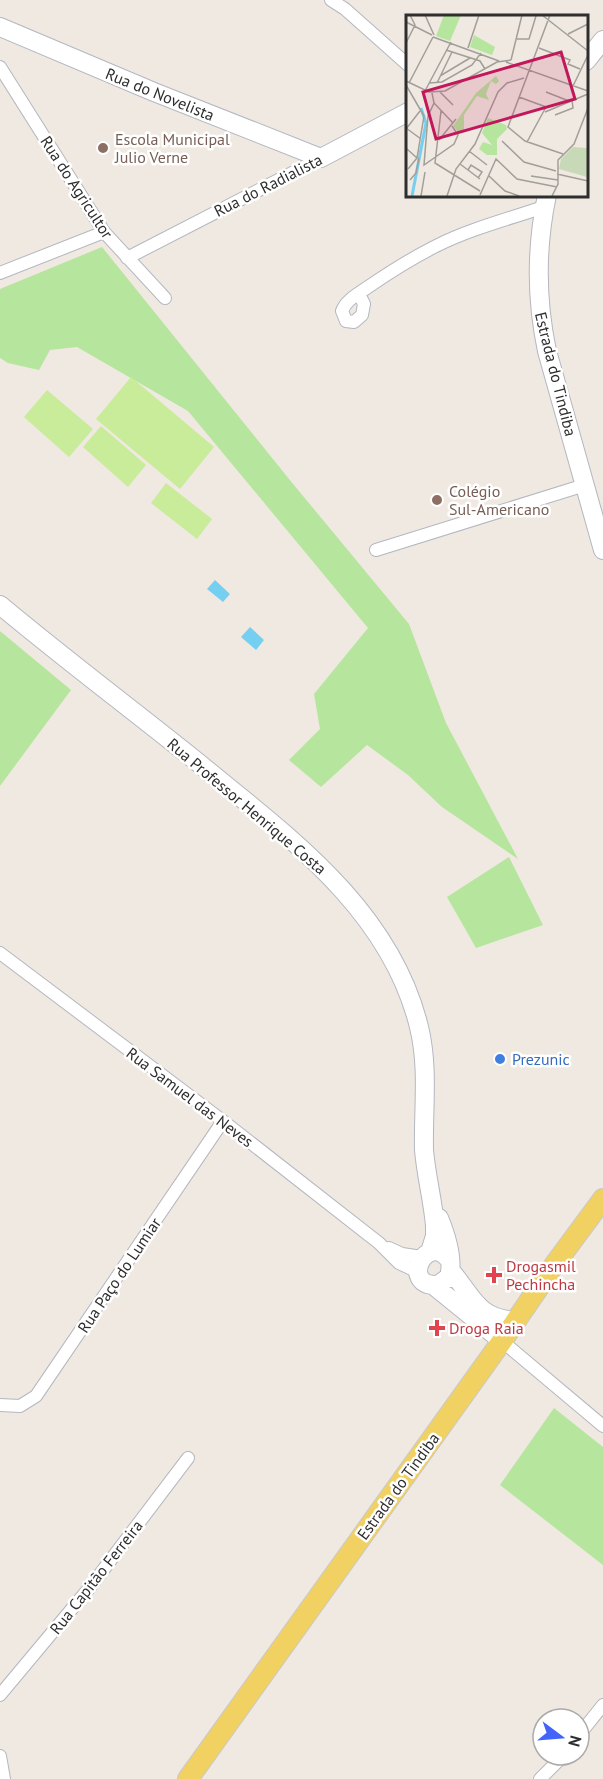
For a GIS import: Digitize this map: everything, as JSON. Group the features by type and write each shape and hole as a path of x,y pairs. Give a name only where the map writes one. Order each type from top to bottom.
{"main road":[{"name":"Estrada do Tindiba","path":"188,1779 597,1207"}],"street":[{"path":"331,0 345,9 406,62"},
{"name":"Rua do Novelista","path":"0,27 154,92 321,158"},
{"path":"588,59 603,40"},
{"name":"Rua do Agricultor","path":"0,67 104,232 165,298"},
{"name":"Rua do Radialista","path":"127,258 406,113"},
{"path":"359,294 401,265 437,245 545,201"},
{"name":"Estrada do Tindiba","path":"545,201 538,293 541,320 547,351 603,550"},
{"path":"0,273 104,232"},
{"path":"376,550 585,485"},
{"name":"Rua Professor Henrique Costa","path":"0,605 280,829 328,874 374,927 409,995 420,1028 426,1091 424,1152 433,1202 435,1236 423,1261"},
{"name":"Rua Samuel das Neves","path":"0,953 223,1121 379,1243 399,1263 423,1261"},
{"name":"Rua Paço do Lumiar","path":"0,1405 20,1406 36,1396 223,1121"},
{"name":"Estrada do Tindiba","path":"597,1207 603,1190"},
{"name":"Rua Professor Henrique Costa","path":"433,1202 445,1235 450,1266 476,1304 488,1315 503,1320 517,1321"},
{"path":"433,1286 446,1281 450,1266 441,1253 423,1261 421,1279 502,1341 603,1426"},
{"name":"Rua Capitão Ferreira","path":"0,1695 92,1586 188,1458"},
{"path":"591,1720 603,1705"},
{"path":"0,1756 4,1779"},
{"path":"540,1779 552,1767"}],"green space":[{"path":"102,247 409,624 446,723 518,859 442,807 408,775 367,745 321,787 289,760 320,729 314,694 368,628 188,411 77,347 50,350 39,370 8,363 0,358 0,289"},
{"path":"131,377 214,447 180,489 96,419"},
{"path":"47,390 93,429 69,457 24,417"},
{"path":"101,426 146,465 128,487 83,447"},
{"path":"166,483 212,519 197,539 151,503"},
{"path":"0,631 71,690 0,786"},
{"path":"509,857 543,925 476,948 447,897"},
{"path":"554,1408 603,1447 603,1565 500,1485"}],"water":[{"path":"215,580 230,594 223,602 207,589"},
{"path":"250,627 264,640 256,650 241,637"}],"place":[{"name":"Escola Municipal Julio Verne","path":"103,148"},
{"name":"Colégio Sul-Americano","path":"437,500"},
{"name":"Prezunic","path":"500,1059"},
{"name":"Drogasmil Pechincha","path":"494,1275"},
{"name":"Droga Raia","path":"437,1328"}]}
